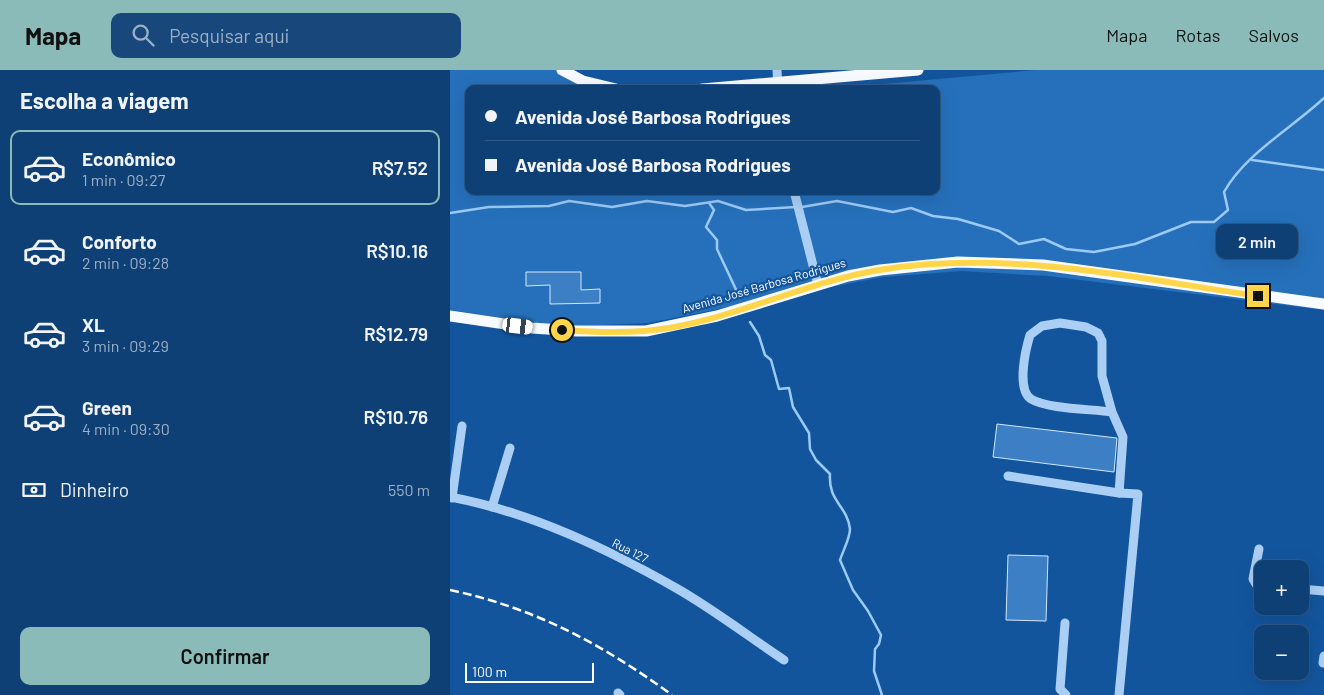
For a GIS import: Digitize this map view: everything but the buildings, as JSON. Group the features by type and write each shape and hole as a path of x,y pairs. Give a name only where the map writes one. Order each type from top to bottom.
{"main road":[{"path":"562,70 583,81 600,85"},
{"path":"787,85 918,70"},
{"name":"Avenida José Barbosa Rodrigues","path":"450,316 532,328 577,332 646,331 717,316 818,285 880,270 958,262 1044,265 1324,304"}],"street":[{"path":"777,70 778,85"},
{"path":"795,195 818,285"},
{"path":"1112,412 1061,407 1031,398 1026,392 1023,381 1030,335 1042,326 1060,323 1086,327 1098,333 1102,341 1104,382 1112,412 1124,437 1119,493"},
{"path":"451,497 462,426"},
{"path":"492,506 510,448"},
{"path":"1008,476 1119,493 1138,494 1119,695"},
{"name":"Rua 127","path":"451,497 492,506 577,538 677,588 784,660"},
{"path":"1257,560 1259,549"},
{"path":"1309,590 1324,591"},
{"path":"1065,623 1060,689 1066,695"}],"shaded area":[{"path":"450,70 563,70 603,85 465,85 465,195 801,195 803,202 802,195 940,195 940,85 873,85 1036,70 1324,70 1324,310 1048,276 962,271 882,277 648,323 578,326 536,323 450,310"}],"waterway":[{"path":"802,207 837,201 893,212 911,208 933,216 958,219 999,231 1019,244 1044,239 1066,249 1094,252 1135,244 1191,222 1214,222 1228,210 1224,192 1233,178 1256,153 1324,98"},
{"path":"1252,160 1324,170"},
{"path":"450,213 489,207 549,206 569,201 612,207 647,201 685,206 718,201 746,210 796,207"},
{"path":"709,203 714,210 706,227 717,240 717,249 739,296"},
{"path":"750,322 759,336 765,355 771,360 779,389 789,388 793,407 809,433 810,449 816,460 830,474 832,491 848,521 850,533 840,560 853,590 868,611 881,635 879,644 875,649 874,671 882,695"}],"railway":[{"path":"450,590 511,607 567,630 620,660 672,695"}],"route":[{"path":"562,330 577,332 646,331 717,316 848,276 880,270 958,262 1044,265 1258,296"}]}
